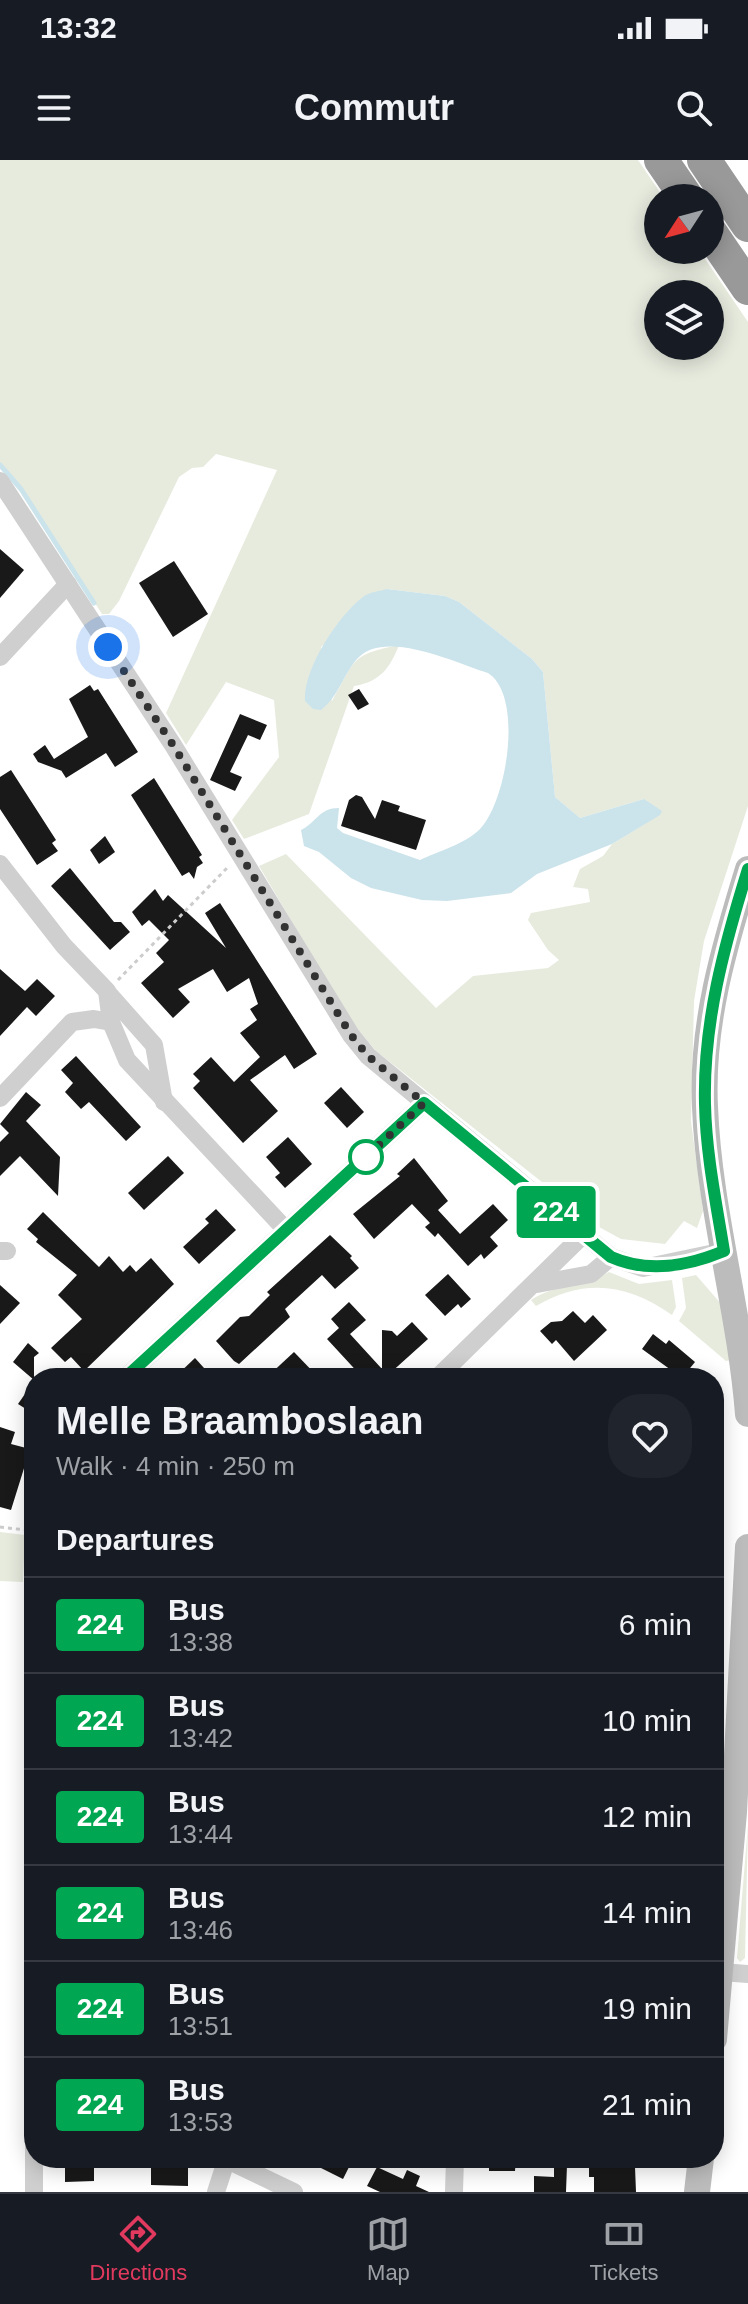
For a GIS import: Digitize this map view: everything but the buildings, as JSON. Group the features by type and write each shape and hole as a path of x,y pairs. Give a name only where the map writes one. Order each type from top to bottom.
{"highway":[{"path":"661,160 677,184"},
{"path":"704,160 748,225"},
{"path":"724,253 748,288"}],"street":[{"path":"0,481 351,1035 368,1056 611,1257 633,1267 655,1268 724,1251"},
{"path":"0,657 68,584"},
{"path":"0,864 25,900 154,1045 164,1102"},
{"path":"748,869 719,969 705,1072 709,1154 743,1348 748,1414"},
{"path":"107,991 111,1022 127,1060 286,1230"},
{"path":"0,1098 72,1022 94,1019 111,1022"},
{"path":"136,1368 424,1103"},
{"path":"458,1368 583,1235"},
{"path":"537,1284 591,1274 611,1257"},
{"path":"724,1948 741,1813 748,1547"},
{"path":"724,1972 748,1974"},
{"path":"34,2168 34,2192"},
{"path":"216,2192 224,2168"},
{"path":"245,2168 294,2192"},
{"path":"454,2192 455,2168"},
{"path":"697,2192 700,2168"}],"path":[{"path":"107,991 239,855"},
{"path":"0,1527 24,1530"}],"shaded area":[{"path":"0,160 638,160 654,184 644,184 644,264 709,264 719,280 644,280 644,360 724,360 724,287 748,322 748,806 704,941 694,1001 691,1121 703,1211 697,1228 684,1221 665,1244 621,1239 599,1227 376,1051 350,1020 259,866 286,854 436,1008 473,976 548,968 559,960 548,950 528,920 531,913 590,902 588,889 573,887 580,869 603,856 612,844 643,825 644,799 580,818 555,797 543,672 532,659 459,602 445,596 387,589 321,647 332,701 356,661 371,652 399,645 383,673 354,686 309,814 244,839 232,820 279,757 274,700 226,682 186,745 166,713 277,470 216,454 203,467 192,468 179,477 119,601 109,614 102,614 22,489 0,464"},
{"path":"609,1272 639,1284 672,1280 676,1307 672,1315 639,1296 605,1288 571,1291 536,1306 531,1300 550,1291"},
{"path":"696,1275 722,1305 731,1360 726,1361 679,1321 686,1308 682,1278"},
{"path":"0,1532 24,1535 23,1582 0,1581"},
{"path":"748,1825 745,1958 740,1962 737,1958"}],"water":[{"path":"387,589 445,596 459,602 532,659 543,672 555,797 580,818 644,799 662,811 660,815 612,844 537,874 511,893 447,901 422,900 371,888 351,878 319,852 304,846 301,830 322,813 339,808 337,828 343,833 420,860 474,834 490,815 498,796 508,749 508,725 506,703 499,685 488,673 421,651 384,647 369,650 357,659 321,710 313,709 305,701 310,674 333,630 363,597"}],"waterway":[{"path":"0,465 21,489 94,603"}],"bus line":[{"name":"224","path":"136,1368 424,1103 611,1257 633,1267 655,1268 724,1251 709,1154 705,1072 709,1024 719,969 748,869"}],"route":[{"path":"108,647 173,745 351,1035 368,1056 424,1103 364,1159 366,1157"}]}
